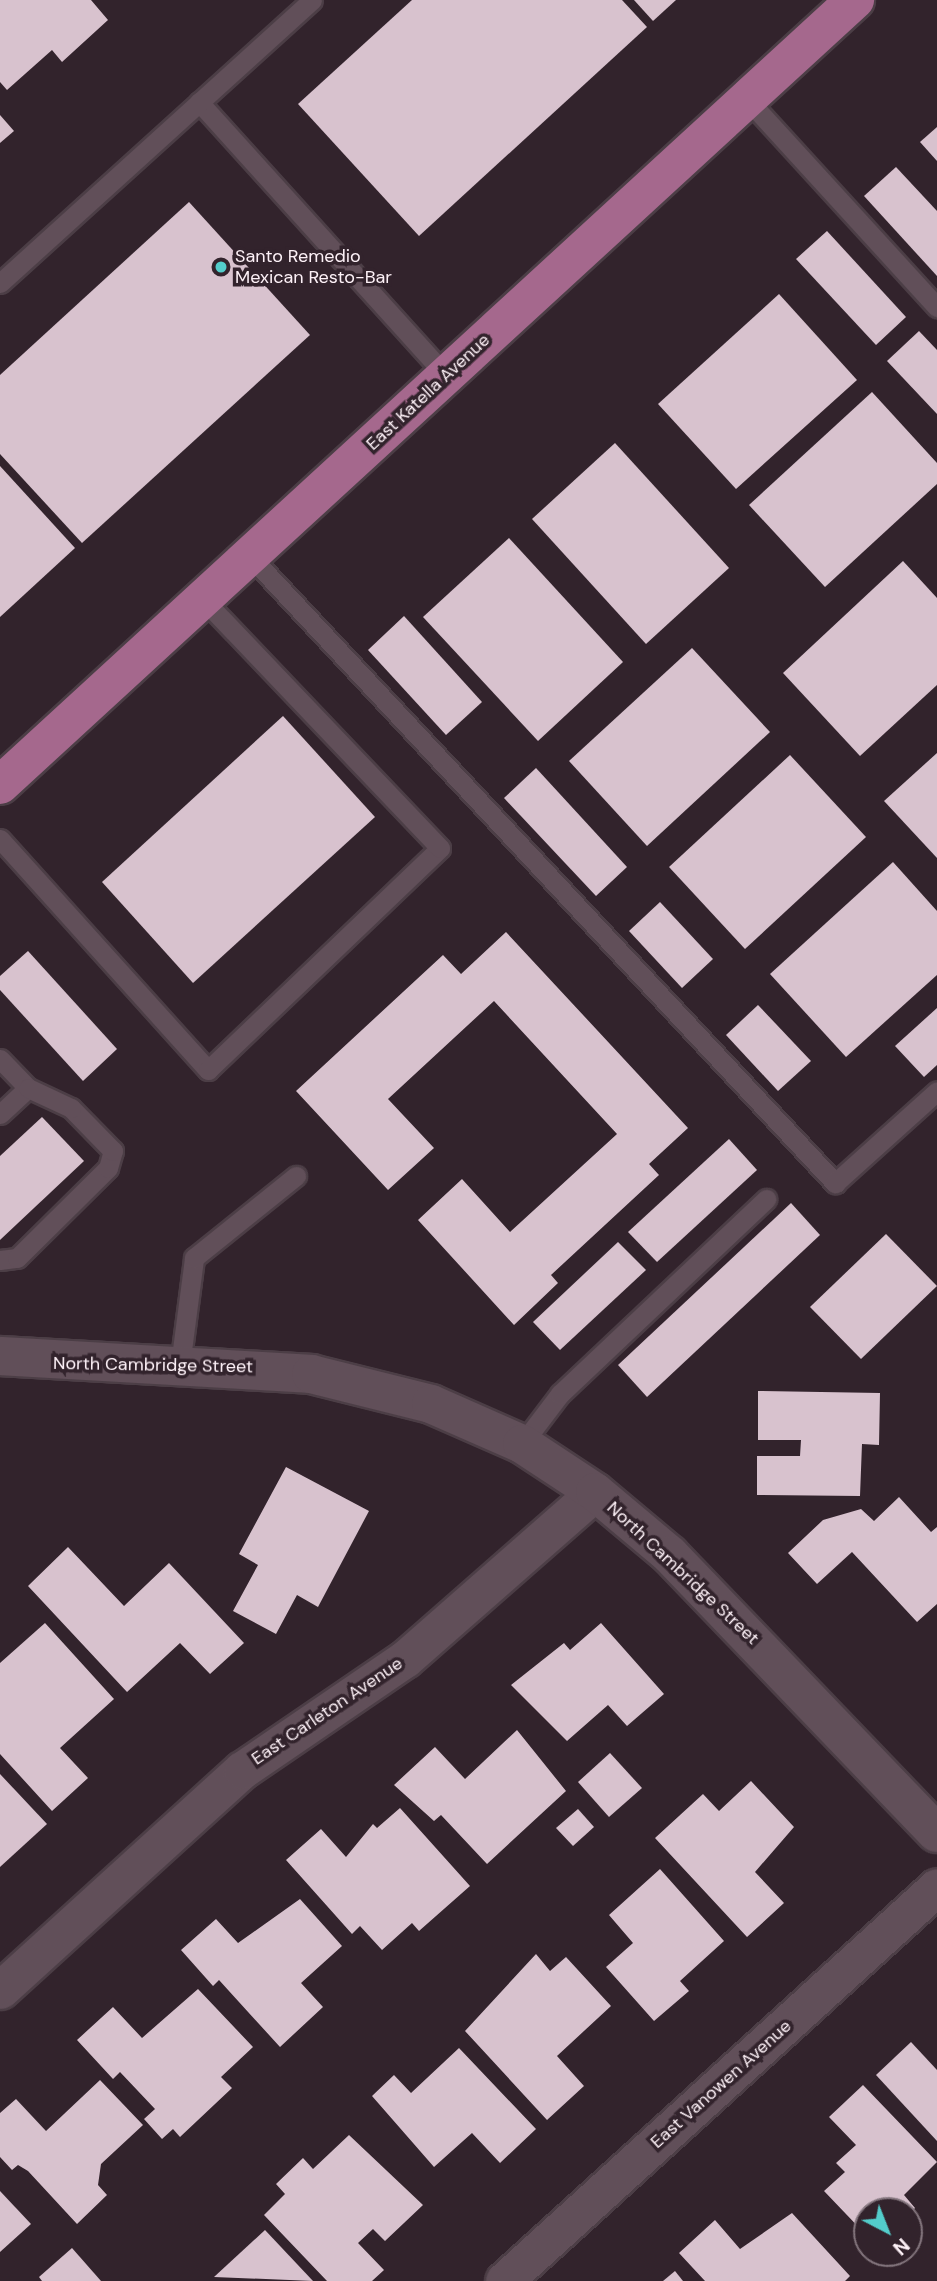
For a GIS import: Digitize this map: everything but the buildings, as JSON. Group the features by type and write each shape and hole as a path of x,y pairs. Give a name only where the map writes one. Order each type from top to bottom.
{"main road":[{"name":"East Katella Avenue","path":"0,785 855,0"}],"street":[{"name":"North Cambridge Street","path":"0,1356 272,1369 378,1387 522,1444 595,1492 735,1618 937,1833"},
{"name":"East Carleton Avenue","path":"0,1990 242,1770 405,1659 595,1492"},
{"name":"East Vanowen Avenue","path":"505,2281 937,1887"}],"lane":[{"path":"0,283 312,0"},
{"path":"747,99 937,307"},
{"path":"199,102 446,375"},
{"path":"250,556 835,1183 937,1091"},
{"path":"0,839 208,1070 440,848 203,599"},
{"path":"0,1059 28,1088 71,1108 113,1151 108,1168 17,1258 0,1260"},
{"path":"0,1114 28,1088"},
{"path":"180,1365 194,1258 296,1176"},
{"path":"522,1444 560,1394 766,1199"}],"place":[{"name":"Santo Remedio Mexican Resto-Bar","path":"221,267"}]}
